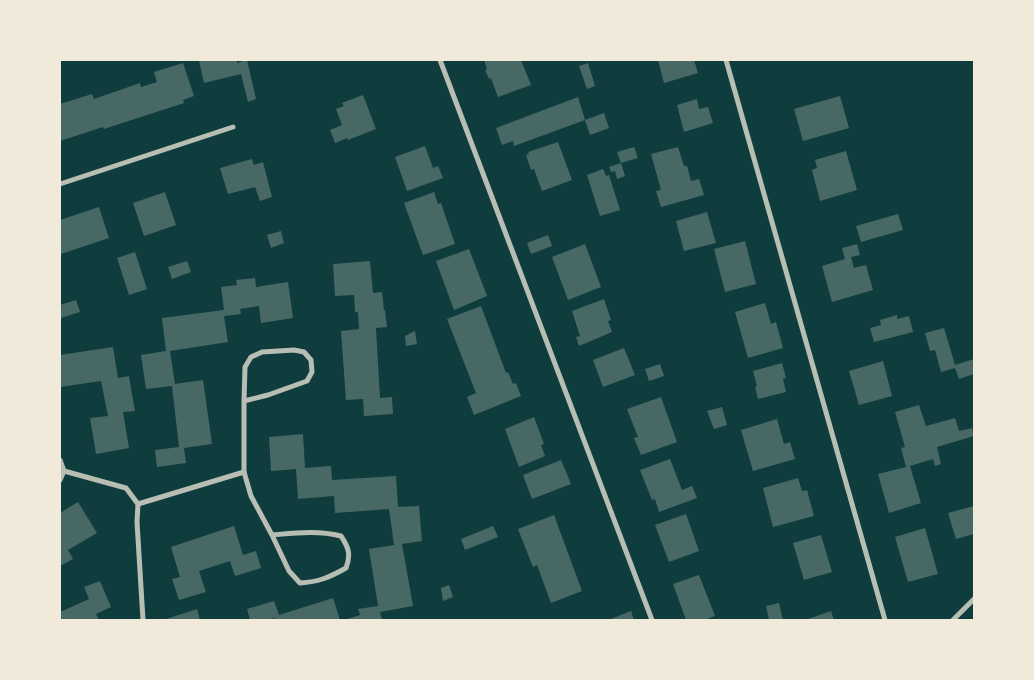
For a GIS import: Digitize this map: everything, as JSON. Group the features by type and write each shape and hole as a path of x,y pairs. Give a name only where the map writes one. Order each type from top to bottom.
{"street":[{"path":"440,60 652,620"},
{"path":"726,60 885,620"},
{"path":"60,184 233,127"},
{"path":"244,401 268,395 307,381 312,372 311,360 304,352 294,350 262,352 251,357 245,367 244,401 244,472 251,496 289,571 300,583 313,583 346,568 349,560 348,546 341,536 328,533 302,532 272,535"},
{"path":"60,460 64,471 60,480"},
{"path":"64,471 126,488 138,504 137,522 143,620"},
{"path":"138,504 244,472"},
{"path":"953,620 974,599"}],"building":[{"path":"199,60 237,60 237,63 247,60 256,99 248,102 241,74 204,83"},
{"path":"484,60 521,60 531,85 498,97 491,78 489,79 485,70 487,69"},
{"path":"658,60 694,60 698,73 664,83"},
{"path":"183,63 194,96 183,100 184,103 60,141 60,104 92,94 94,99 140,83 141,87 157,82 154,72"},
{"path":"588,63 595,86 587,89 579,66"},
{"path":"363,95 376,129 335,143 330,130 342,125 336,109 344,106 342,103"},
{"path":"840,96 849,128 803,141 794,109"},
{"path":"578,97 585,120 514,146 513,141 502,145 496,128"},
{"path":"697,99 699,109 708,107 713,123 684,132 677,105"},
{"path":"604,113 609,128 590,135 585,120"},
{"path":"558,142 572,180 542,191 534,169 531,170 526,155 529,154 528,152"},
{"path":"425,146 433,168 438,166 443,178 407,191 395,157"},
{"path":"634,147 638,158 621,163 617,152"},
{"path":"678,147 684,166 687,166 691,181 699,179 704,195 661,207 656,191 661,190 651,154"},
{"path":"846,151 857,190 820,201 812,170 817,168 815,160"},
{"path":"252,159 254,165 263,162 272,197 260,201 255,187 228,194 220,168"},
{"path":"621,163 625,176 617,179 615,171 611,172 609,167"},
{"path":"603,169 606,176 609,175 620,210 600,216 587,175"},
{"path":"165,192 176,225 144,236 133,203"},
{"path":"434,192 438,204 441,203 455,244 423,255 404,203"},
{"path":"99,207 109,238 61,254 60,220"},
{"path":"707,212 716,243 684,251 676,221"},
{"path":"898,214 903,230 861,242 856,226"},
{"path":"281,231 284,243 271,248 267,235"},
{"path":"548,235 552,246 531,254 527,243"},
{"path":"745,241 756,284 725,292 714,249"},
{"path":"585,244 601,287 568,300 552,257"},
{"path":"857,244 860,255 851,257 854,268 866,265 873,290 832,302 822,266 845,259 842,248"},
{"path":"469,249 487,296 454,310 436,261"},
{"path":"135,252 147,289 129,295 117,258"},
{"path":"187,261 191,272 172,279 168,267"},
{"path":"370,261 373,293 382,292 387,327 376,328 380,398 392,397 393,414 364,416 363,399 346,400 341,331 359,329 358,312 355,312 354,295 335,296 333,264"},
{"path":"255,278 256,287 288,282 293,318 261,323 259,306 240,309 241,314 224,316 228,342 170,351 175,384 203,380 212,444 184,448 186,463 157,467 155,450 179,447 172,386 146,389 141,355 166,351 162,318 224,310 221,287 237,285 236,280"},
{"path":"604,299 611,320 608,321 612,332 579,346 576,337 580,336 572,311"},
{"path":"76,300 80,312 61,318 60,305"},
{"path":"765,303 771,324 776,322 783,348 748,358 735,312"},
{"path":"481,306 506,373 508,372 513,384 516,383 521,396 474,415 467,397 476,393 447,319"},
{"path":"897,315 897,319 909,316 913,332 874,342 870,328 881,325 880,320"},
{"path":"944,328 955,365 974,359 974,374 959,379 955,368 941,372 935,350 930,351 925,333"},
{"path":"415,331 417,344 406,346 405,336"},
{"path":"113,347 118,378 129,376 135,411 123,412 129,448 96,454 90,418 108,416 101,381 60,387 60,355"},
{"path":"624,348 635,375 603,387 593,360"},
{"path":"883,361 892,396 859,405 849,371"},
{"path":"782,363 786,378 783,379 786,392 758,399 753,371"},
{"path":"660,364 664,376 649,381 645,369"},
{"path":"661,397 677,442 641,455 634,438 638,437 627,409"},
{"path":"919,405 926,426 955,418 959,431 972,428 974,436 937,447 941,464 935,466 933,459 910,466 921,503 889,513 878,474 906,467 901,448 905,447 895,412"},
{"path":"722,407 727,425 714,429 707,411"},
{"path":"534,417 544,444 541,445 545,456 519,467 505,429"},
{"path":"777,419 784,444 790,442 795,459 753,471 741,430"},
{"path":"303,434 305,468 331,466 332,480 396,476 398,507 419,506 422,541 402,544 413,606 380,612 382,620 344,620 360,615 358,609 378,606 369,549 394,545 389,509 335,513 334,496 298,499 296,469 271,471 269,437"},
{"path":"670,459 682,490 692,486 697,498 659,512 655,499 652,500 640,470"},
{"path":"561,460 571,484 532,499 523,475"},
{"path":"798,478 802,491 807,490 814,516 773,527 763,488"},
{"path":"78,502 97,533 68,550 73,559 60,566 60,513"},
{"path":"974,506 974,534 956,539 948,513"},
{"path":"686,514 699,551 669,562 655,525"},
{"path":"554,515 582,591 551,603 537,565 533,567 518,529"},
{"path":"234,526 243,555 256,551 261,568 235,576 230,561 199,571 206,592 179,600 172,579 180,577 171,547"},
{"path":"493,526 498,537 465,550 461,539"},
{"path":"925,528 938,574 908,582 895,537"},
{"path":"821,535 832,572 804,580 793,543"},
{"path":"699,575 715,616 704,620 686,620 673,584"},
{"path":"100,581 111,607 96,614 99,620 60,620 60,612 89,599 84,587"},
{"path":"449,585 453,597 443,601 441,588"},
{"path":"333,598 340,620 276,620 275,618 250,620 247,609 274,601 279,615"},
{"path":"779,603 783,620 769,620 766,606"},
{"path":"197,609 200,620 163,620"},
{"path":"631,611 634,620 608,620"},
{"path":"831,611 834,620 805,620"}]}
